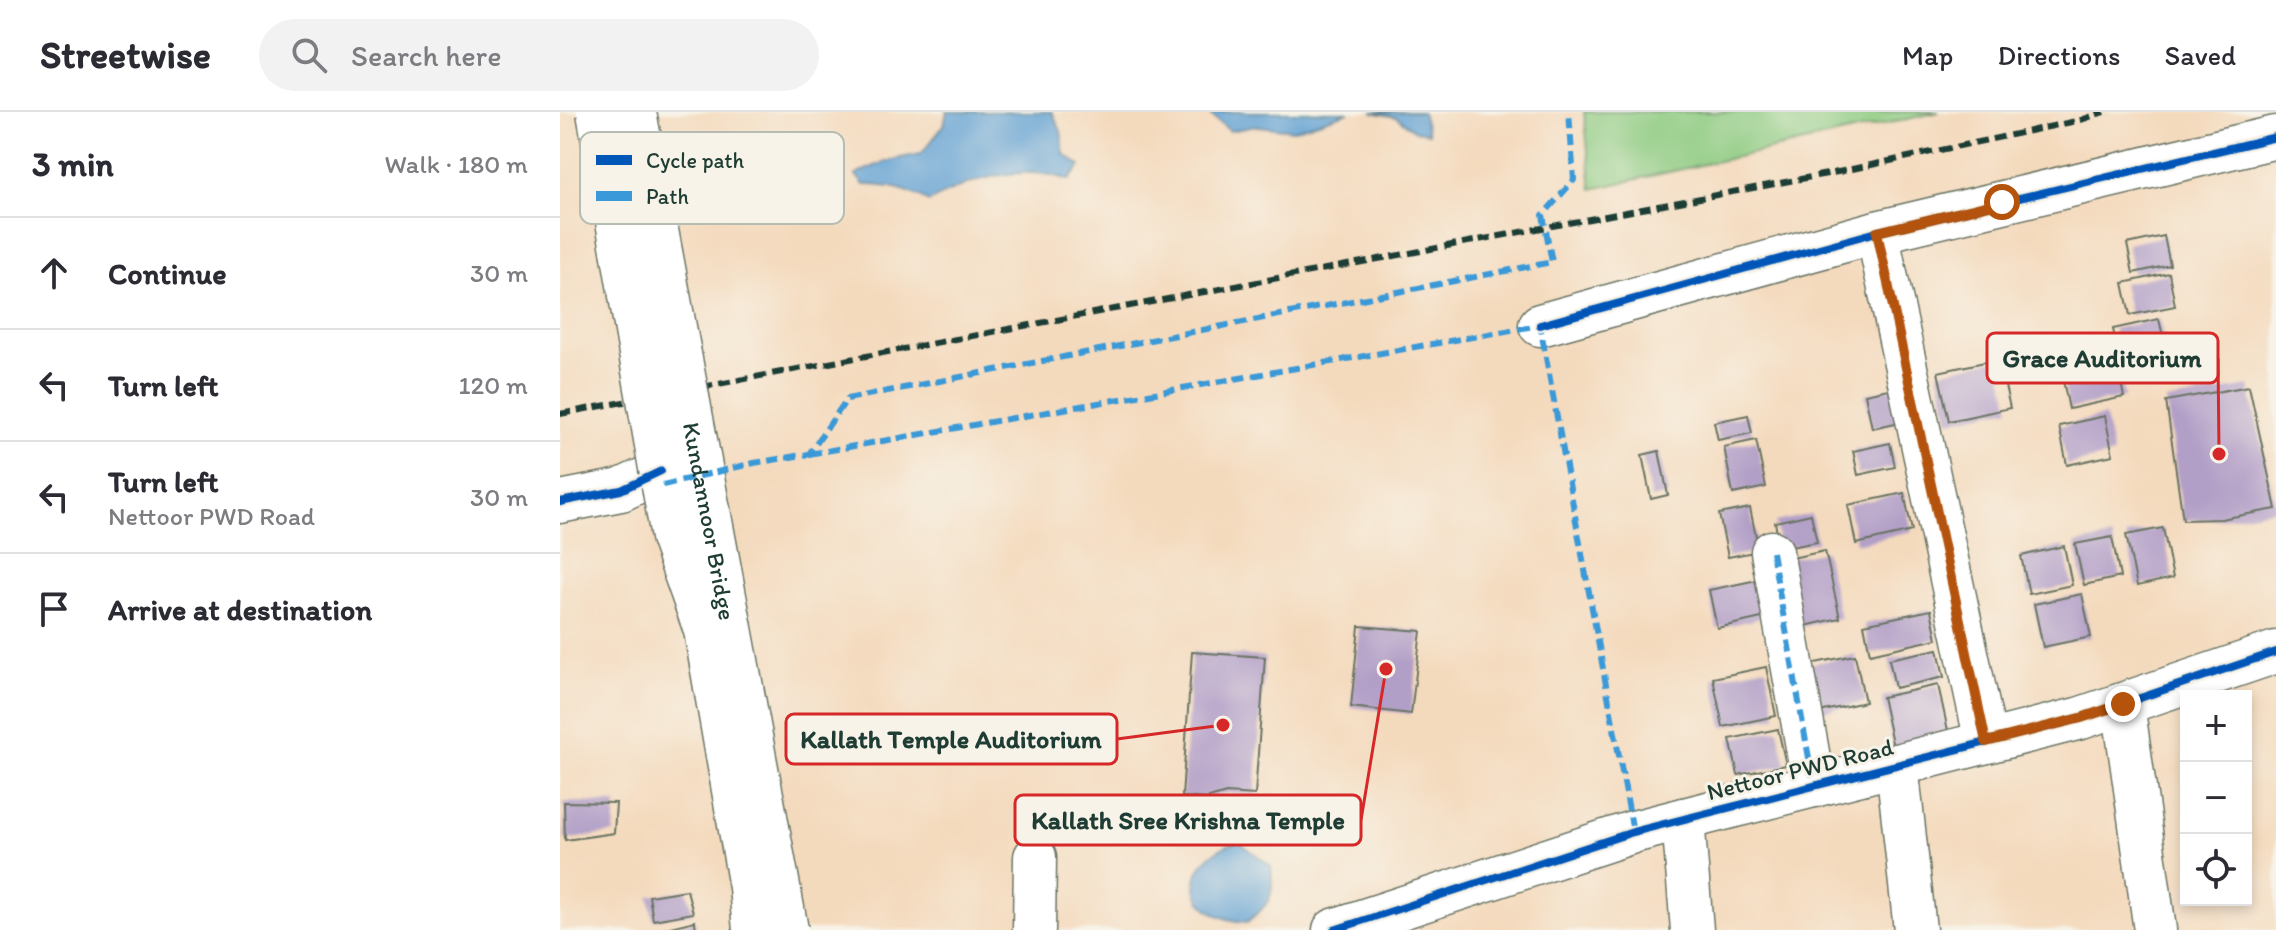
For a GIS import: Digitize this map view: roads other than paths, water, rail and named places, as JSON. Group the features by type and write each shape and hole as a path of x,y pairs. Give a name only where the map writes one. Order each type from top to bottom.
{"highway":[{"name":"Kundannoor Bridge","path":"634,112 638,132"},
{"name":"Kundannoor Bridge","path":"655,224 786,930"}],"street":[{"path":"598,112 602,132"},
{"path":"1540,325 1877,232 2276,137"},
{"path":"618,224 672,537 705,630 750,887 754,930"},
{"path":"1877,232 1986,742"},
{"path":"560,502 621,490 661,471"},
{"path":"1772,552 1814,786"},
{"name":"Nettoor PWD Road","path":"1334,930 1415,917 1633,832 2081,718 2276,652"},
{"path":"2123,704 2155,930"},
{"path":"1897,765 1915,930"},
{"path":"1683,819 1692,930"},
{"path":"1034,930 1035,857"}],"water":[{"path":"947,112 1052,112 1061,131 1064,154 1081,166 1069,180 1052,175 1016,173 962,186 929,202 898,189 864,185 856,175 872,167 921,154 944,125"},
{"path":"1207,112 1349,112 1294,130 1256,126 1230,131"},
{"path":"1372,112 1422,112 1428,133 1415,131 1396,117"},
{"path":"1238,841 1271,866 1270,898 1247,922 1210,911 1200,900 1196,888 1197,875 1205,862 1218,850"}],"railway":[{"path":"560,414 1843,171 2081,120 2104,112"}],"place":[{"name":"Grace Auditorium","path":"2219,454"},
{"name":"Kallath Sree Krishna Temple","path":"1386,669"},
{"name":"Kallath Temple Auditorium","path":"1223,725"}]}
